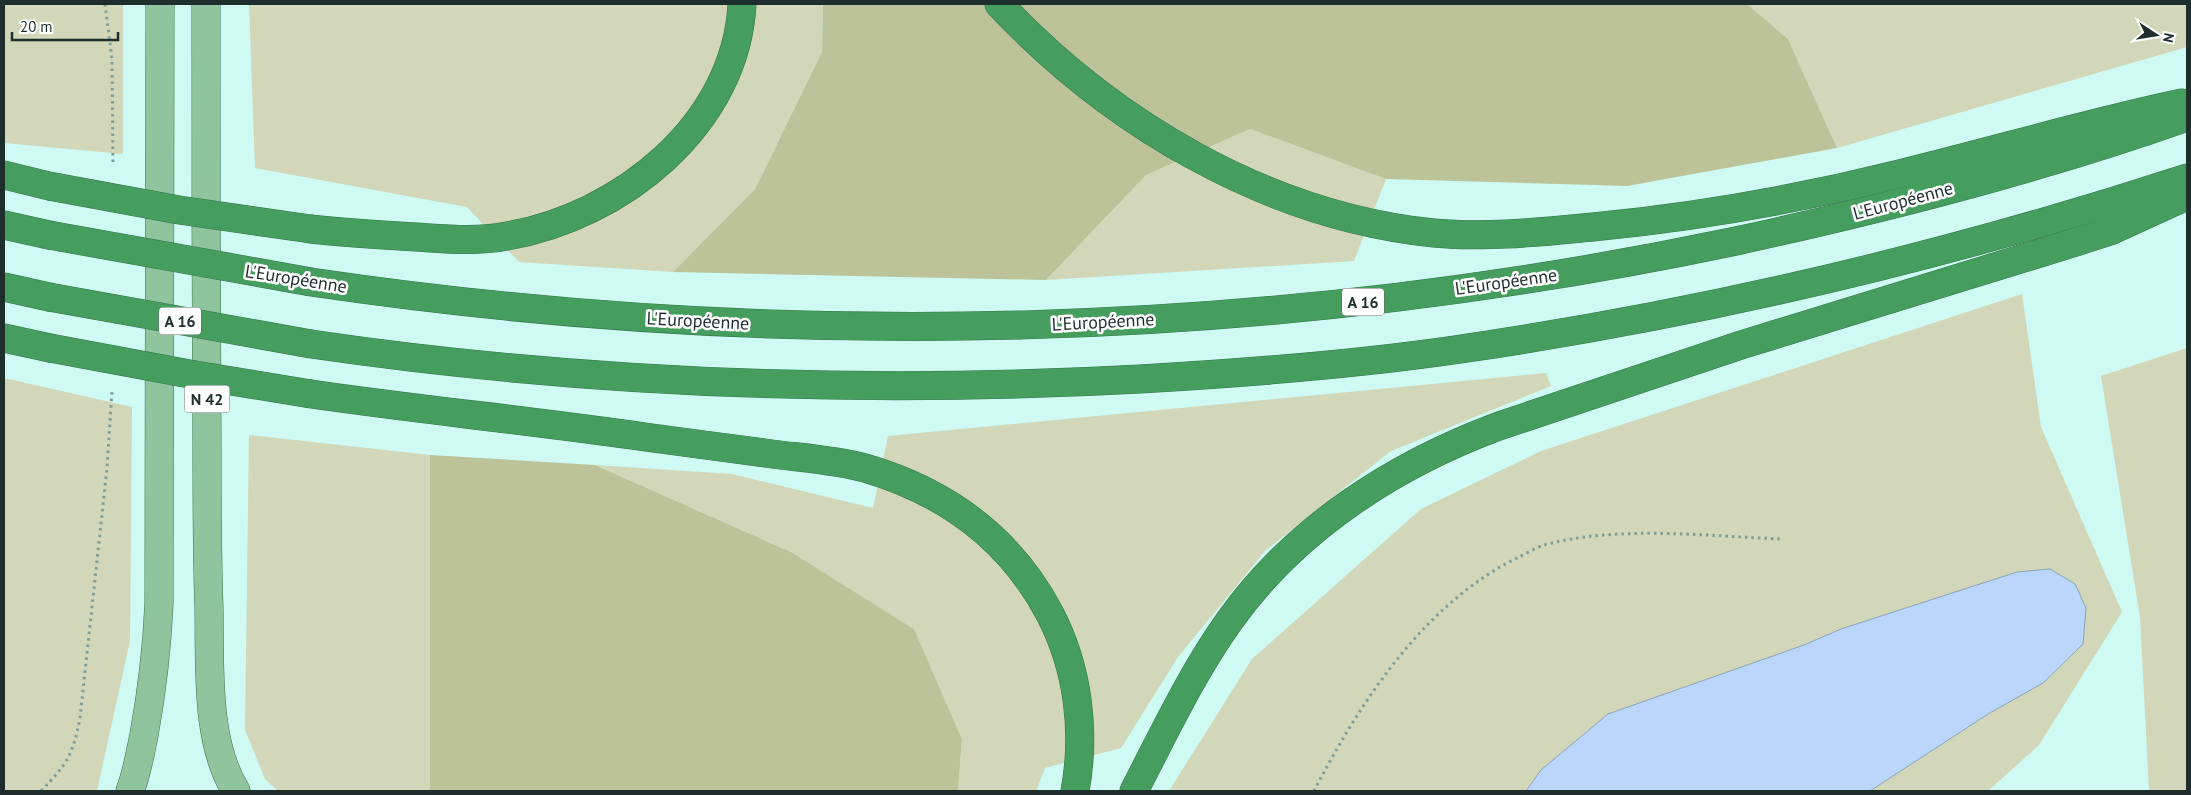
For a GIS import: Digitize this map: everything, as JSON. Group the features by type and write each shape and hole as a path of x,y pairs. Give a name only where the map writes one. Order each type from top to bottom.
{"highway":[{"path":"4,175 50,186 179,210 363,235 476,240 533,230 585,211 629,187 668,156 700,120 714,99 738,33 742,4"},
{"path":"999,4 1053,56 1104,98 1162,137 1211,165 1310,206 1372,223 1435,233 1496,234 1545,231 1622,224 1727,209 1890,176 2092,123 2187,102"},
{"name":"L'Européenne","path":"4,225 49,235 311,282 457,301 588,314 793,325 870,327 1058,325 1263,313 1398,298 1543,278 1675,254 1796,228 2008,173 2187,117"},
{"name":"A 16","path":"4,287 311,344 448,362 568,374 775,385 999,385 1189,376 1462,349 1621,323 1825,281 1960,247 2187,178"},
{"path":"1134,791 1198,670 1230,619 1250,594 1293,548 1316,529 1340,510 1413,463 1468,437 1741,345 2110,231 2187,196"},
{"path":"4,338 195,375 311,394 396,406 563,425 844,464 890,477 940,499 982,527 1014,558 1046,607 1067,654 1078,705 1079,748 1075,791"}],"main road":[{"name":"N 42","path":"130,791 138,763 151,698 160,603 160,4"},
{"name":"N 42","path":"206,4 209,643 213,712 217,742 236,791"}],"path":[{"path":"104,4 112,60 113,166"},
{"path":"41,791 63,768 74,746 80,718 107,468 112,384"},
{"path":"1314,791 1337,746 1396,663 1425,627 1456,597 1499,567 1542,545 1619,534 1781,538"}],"green space":[{"path":"4,4 123,4 123,154 4,143"},
{"path":"249,4 823,4 822,52 755,189 673,272 519,262 467,207 255,168"},
{"path":"823,4 1747,4 1788,39 1837,148 1627,186 1386,179 1250,129 1146,175 1046,280 673,272 755,189 822,52"},
{"path":"1747,4 2187,4 2187,47 1837,148 1788,39"},
{"path":"1250,129 1386,179 1354,261 1046,280 1146,175"},
{"path":"2022,294 2041,427 2122,612 2039,745 1988,791 1169,791 1252,659 1421,509 1541,451"},
{"path":"2187,348 2187,791 2149,791 2140,617 2101,376"},
{"path":"1546,373 1551,386 1391,451 1265,551 1178,657 1121,748 1045,768 1036,791 958,791 962,739 914,629 791,552 595,465 732,474 873,508 888,436"},
{"path":"4,378 132,407 130,641 97,791 4,791"},
{"path":"249,435 430,455 430,791 278,791 265,779 245,730"},
{"path":"430,455 595,465 791,552 914,629 962,739 958,791 430,791"}],"water":[{"path":"2050,569 2075,584 2086,608 2083,644 2043,683 1988,714 1870,791 1526,791 1541,770 1608,714 1804,645 1841,629 2017,572"}]}
